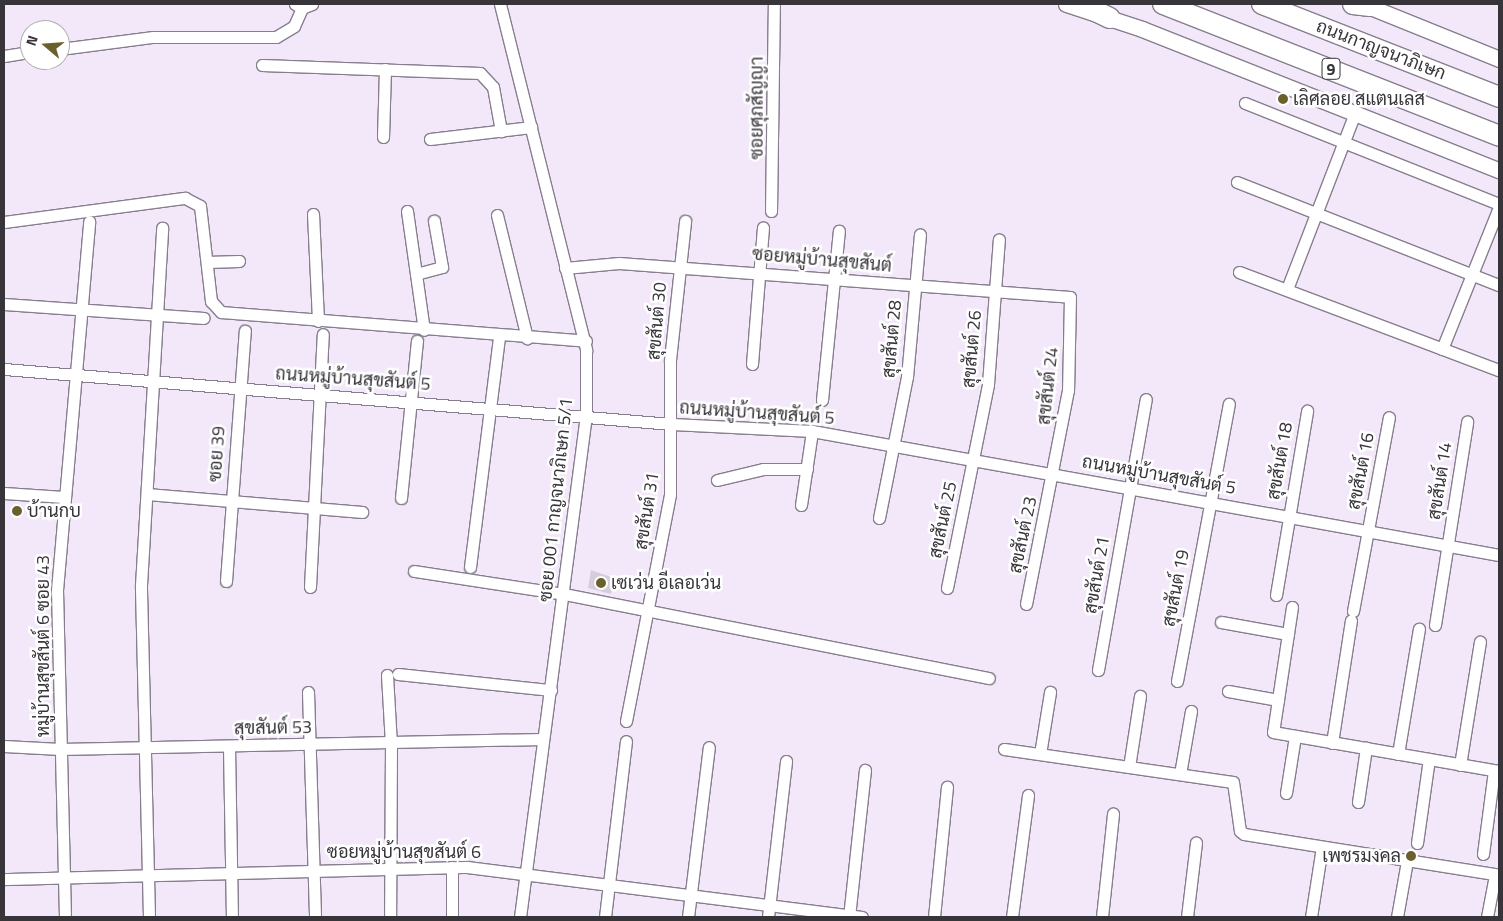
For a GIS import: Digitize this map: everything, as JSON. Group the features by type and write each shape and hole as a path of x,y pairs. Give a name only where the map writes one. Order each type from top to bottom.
{"highway":[{"path":"1081,4 1110,18"},
{"name":"ถนนกาญจนาภิเษก","path":"1163,4 1499,136"},
{"name":"ถนนกาญจนาภิเษก","path":"1262,4 1499,97"}],"main road":[{"path":"1066,4 1110,18 1499,170"},
{"path":"1362,5 1499,59"}],"street":[{"name":"ซอย 001 กาญจนาภิเษก 5/1","path":"500,4 565,268 586,341 586,415 564,594 520,917"},
{"name":"ซอยศุภสัญญา","path":"770,211 774,4"},
{"path":"70,48 153,37 276,37 294,26 303,5"},
{"path":"4,56 20,54"},
{"path":"262,65 480,73 493,87 501,131"},
{"path":"383,137 385,69"},
{"path":"1245,103 1499,205 1442,349"},
{"path":"1287,289 1355,113"},
{"path":"430,140 531,127"},
{"path":"1237,182 1499,285"},
{"path":"4,222 185,198 200,206 211,301 221,312 499,336 586,341"},
{"path":"407,211 424,330"},
{"path":"313,214 318,321"},
{"path":"497,215 527,338"},
{"name":"หมู่บ้านสุขสันต์ 6 ซอย 43","path":"65,917 57,590 88,221"},
{"path":"416,274 442,267 434,221"},
{"name":"สุขสันต์ 30","path":"672,424 670,360 685,221"},
{"path":"752,364 763,227"},
{"path":"149,917 141,585 155,383 162,228"},
{"path":"822,400 839,231"},
{"name":"สุขสันต์ 28","path":"879,518 895,446 907,377 920,235"},
{"name":"สุขสันต์ 26","path":"974,461 988,384 999,239"},
{"path":"207,262 239,261"},
{"name":"ซอยหมู่บ้านสุขสันต์","path":"565,268 618,262 679,266 994,292 1065,294 1072,302"},
{"path":"1239,272 1499,370"},
{"name":"สุขสันต์ 24","path":"1054,474 1068,390 1072,302"},
{"path":"4,304 204,318"},
{"name":"ซอย 39","path":"226,580 239,388 245,331"},
{"path":"310,587 322,393 323,334"},
{"path":"470,567 493,408 499,336"},
{"path":"401,498 417,341"},
{"name":"ถนนหมู่บ้านสุขสันต์ 5","path":"4,369 155,383 412,400 672,424 812,431 974,461 1131,486 1288,517 1499,555"},
{"name":"สุขสันต์ 21","path":"1098,670 1146,399"},
{"name":"สุขสันต์ 19","path":"1177,682 1229,404"},
{"name":"สุขสันต์ 18","path":"1276,595 1307,410"},
{"name":"สุขสันต์ 16","path":"1332,742 1352,615 1390,417"},
{"name":"สุขสันต์ 14","path":"1435,625 1467,422"},
{"name":"สุขสันต์ 31","path":"626,721 670,494 672,424"},
{"path":"801,505 812,431"},
{"name":"สุขสันต์ 25","path":"947,588 974,461"},
{"path":"717,480 763,469 806,469"},
{"name":"สุขสันต์ 23","path":"1026,604 1054,474"},
{"path":"4,493 64,497"},
{"path":"147,494 362,512"},
{"path":"414,571 564,594 646,612 989,678"},
{"path":"1292,607 1273,732 1497,771 1482,854"},
{"path":"1221,622 1288,634"},
{"path":"1398,754 1419,629"},
{"path":"1460,765 1480,642"},
{"path":"390,917 392,675 551,690"},
{"path":"1228,691 1278,700"},
{"path":"308,692 315,917"},
{"path":"1040,754 1050,692"},
{"path":"1128,767 1140,696"},
{"path":"1180,774 1191,711"},
{"path":"1286,793 1295,736"},
{"name":"สุขสันต์ 53","path":"4,746 60,750 391,744 543,739"},
{"path":"605,917 626,741"},
{"path":"230,746 232,917"},
{"path":"688,917 708,747"},
{"path":"1358,802 1366,748"},
{"path":"1004,749 1180,774 1236,784 1242,833 1497,875 1488,917"},
{"path":"1417,843 1430,760"},
{"path":"768,912 786,761"},
{"path":"849,916 865,770"},
{"path":"934,917 947,788"},
{"path":"1012,917 1028,795"},
{"path":"1102,917 1113,814"},
{"path":"1186,917 1196,843"},
{"path":"1311,917 1322,847"},
{"path":"1397,917 1407,861"},
{"path":"452,867 452,917"},
{"name":"ซอยหมู่บ้านสุขสันต์ 6","path":"4,878 452,867 526,874 609,888 690,897 768,912 862,917"}],"building":[{"name":"เซเว่น อีเลอเว่น","path":"591,570 614,578 611,594 588,588"}],"place":[{"name":"เลิศลอย สแตนเลส","path":"1283,99"},
{"name":"บ้านกบ","path":"17,511"},
{"name":"เซเว่น อีเลอเว่น","path":"601,583"},
{"name":"เพชรมงคล","path":"1411,856"}]}
